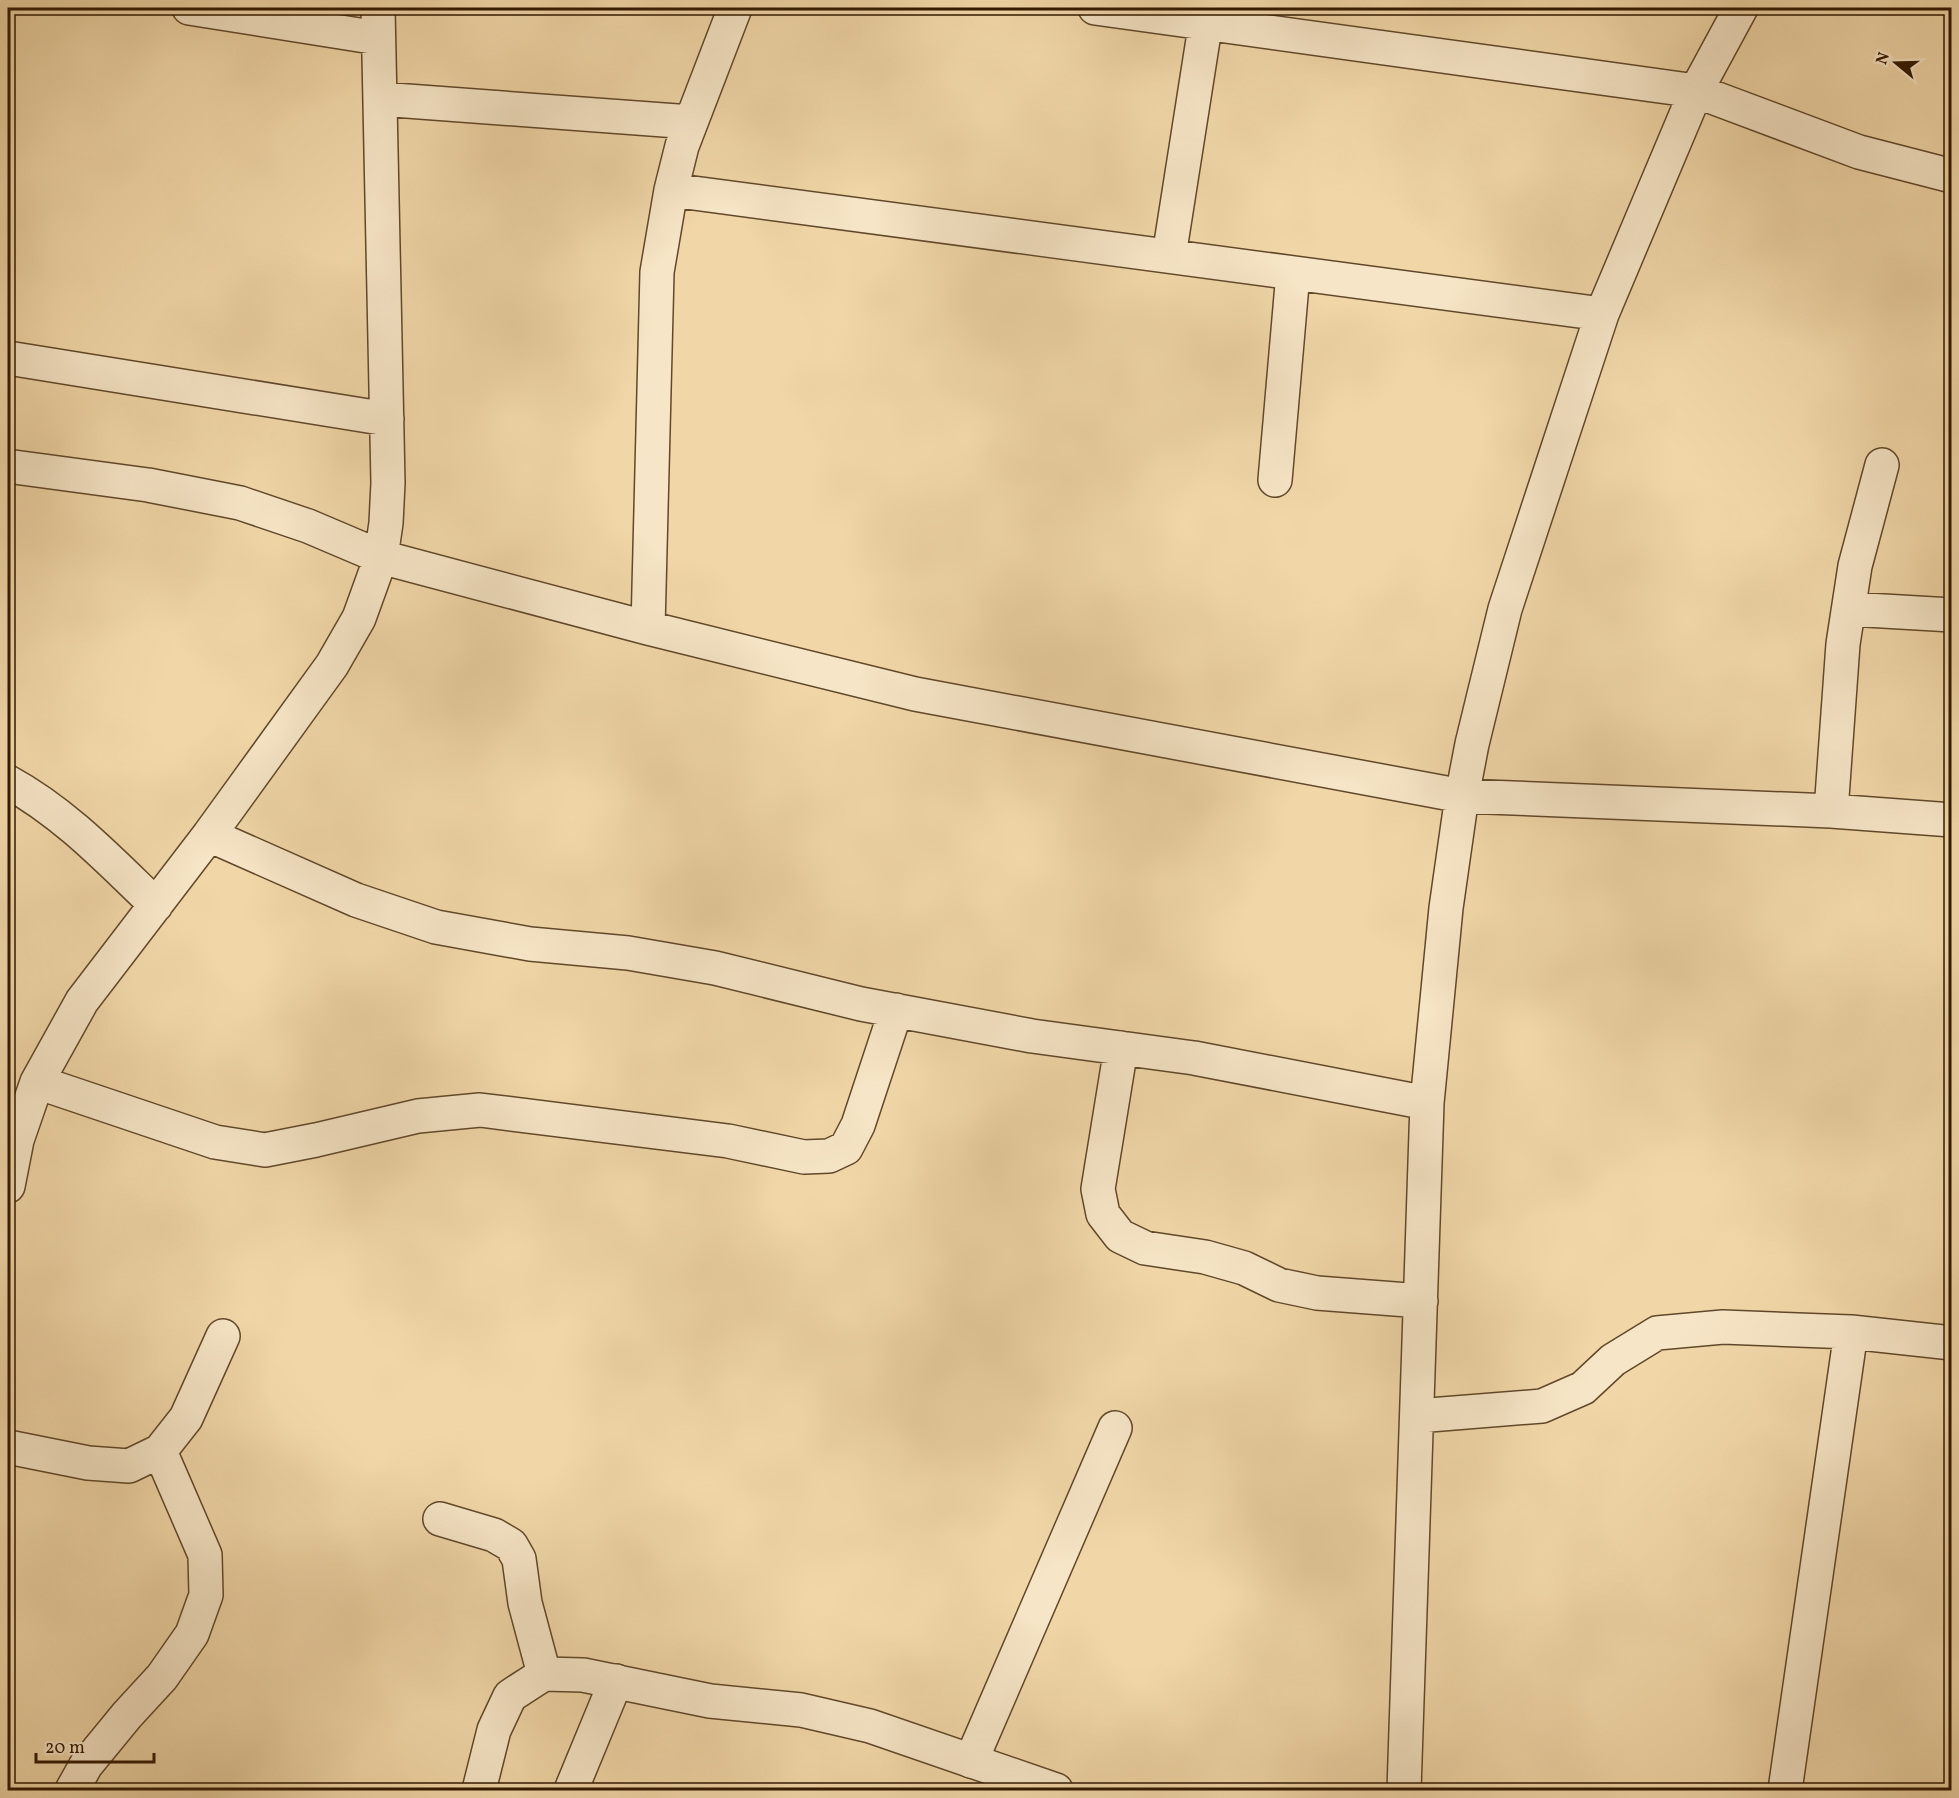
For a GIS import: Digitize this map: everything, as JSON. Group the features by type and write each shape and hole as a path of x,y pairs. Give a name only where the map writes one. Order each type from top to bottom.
{"street":[{"path":"8,1186 12,1142 37,1082 82,1001 209,835 332,665 359,618 381,557 388,483 378,23 189,8"},
{"path":"648,628 657,272 671,190 682,146 735,8"},
{"path":"1095,8 1206,16 1696,91 1859,152 1952,176"},
{"path":"1404,1791 1427,1103 1446,908 1462,796 1472,744 1505,609 1602,314 1696,91 1741,8"},
{"path":"1169,256 1206,16"},
{"path":"380,99 691,122"},
{"path":"671,190 1602,314"},
{"path":"1275,480 1293,273"},
{"path":"8,358 387,419"},
{"path":"1831,811 1843,644 1855,566 1882,465"},
{"path":"14,467 148,485 240,503 308,526 381,557 648,628 915,694 1462,796 1831,811 1952,820"},
{"path":"1849,609 1952,615"},
{"path":"8,782 76,829 156,905"},
{"path":"209,835 356,900 436,927 530,944 628,953 715,968 896,1010 1032,1036 1194,1058 1427,1103"},
{"path":"37,1082 215,1142 265,1150 417,1116 480,1110 728,1142 804,1157 829,1156 846,1148 858,1125 896,1010"},
{"path":"1121,1048 1098,1189 1103,1214 1120,1236 1145,1248 1205,1257 1244,1268 1279,1285 1308,1291 1421,1300"},
{"path":"1417,1416 1542,1406 1583,1388 1613,1360 1657,1333 1723,1327 1851,1332 1952,1343"},
{"path":"1785,1791 1851,1332"},
{"path":"8,1447 88,1463 129,1466 160,1451 186,1418 223,1336"},
{"path":"971,1761 1115,1428"},
{"path":"72,1791 86,1765 162,1677 192,1634 206,1595 205,1555 160,1451"},
{"path":"440,1519 494,1535 511,1545 519,1559 525,1603 544,1674"},
{"path":"479,1791 494,1730 510,1696 544,1674 583,1675 710,1701 801,1710 870,1726 1056,1791"},
{"path":"571,1791 616,1681"}]}
